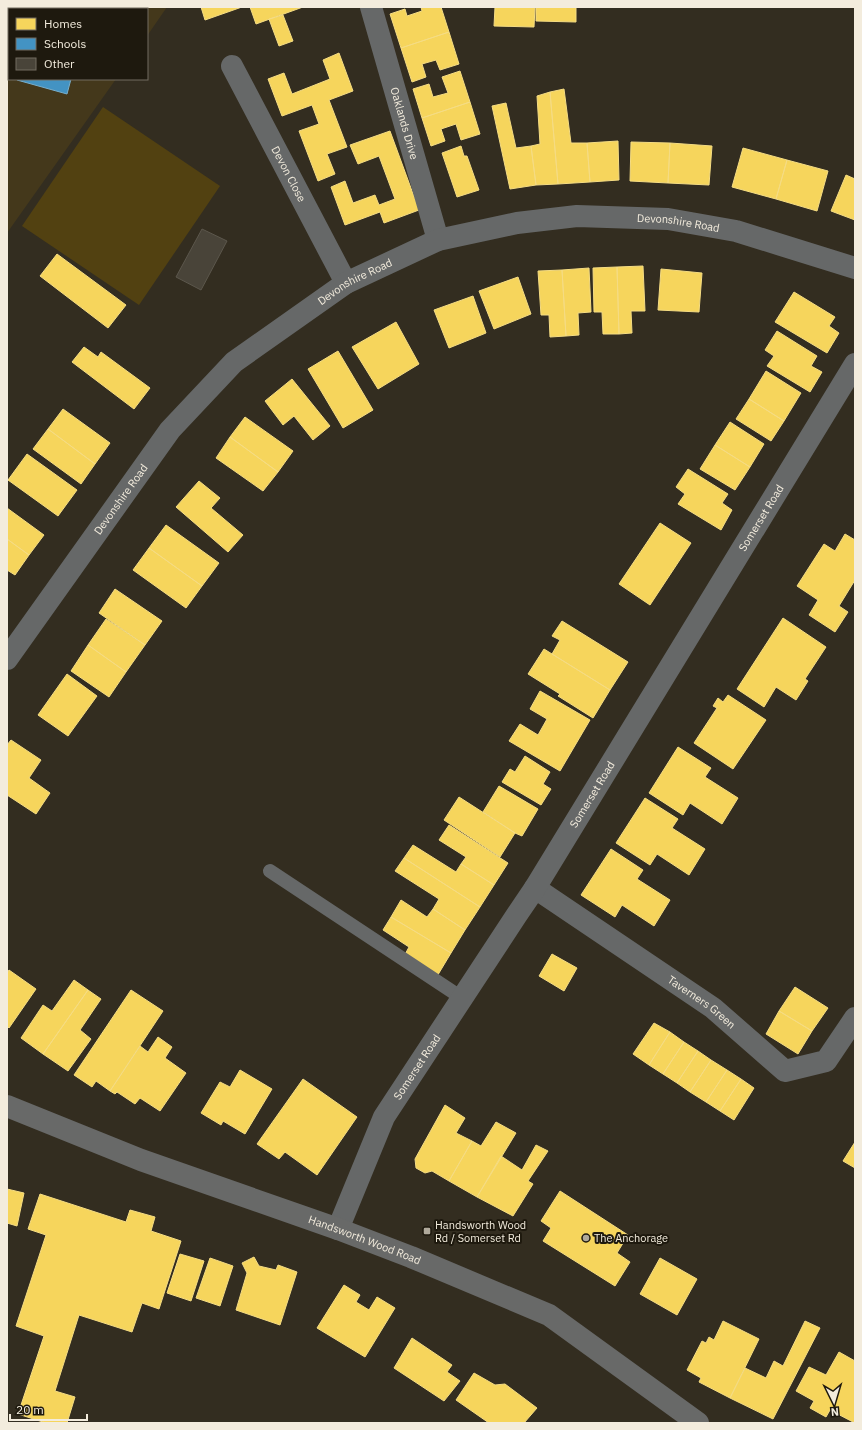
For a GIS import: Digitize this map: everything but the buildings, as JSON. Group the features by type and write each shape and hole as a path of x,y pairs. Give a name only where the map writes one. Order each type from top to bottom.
{"main road":[{"name":"Handsworth Wood Road","path":"7,1106 141,1160 338,1228 549,1315 698,1423"}],"street":[{"name":"Oaklands Drive","path":"371,7 438,240"},
{"name":"Devon Close","path":"232,66 346,283"},
{"name":"Devonshire Road","path":"7,659 170,430 234,362 346,283 438,240 517,223 577,216 668,219 736,231 855,268"},
{"name":"Somerset Road","path":"338,1228 384,1117 535,888 855,364"},
{"name":"Taverners Green","path":"535,888 713,1008 785,1071 826,1061 855,1018"}],"lane":[{"path":"270,870 462,998"}],"shaded area":[{"path":"7,7 167,7 148,35 148,8 8,8 8,80 115,80 7,233"},
{"path":"103,107 220,186 139,305 22,226"}],"place":[{"name":"Handsworth Wood Rd / Somerset Rd","path":"427,1231"},
{"name":"The Anchorage","path":"586,1238"}]}
